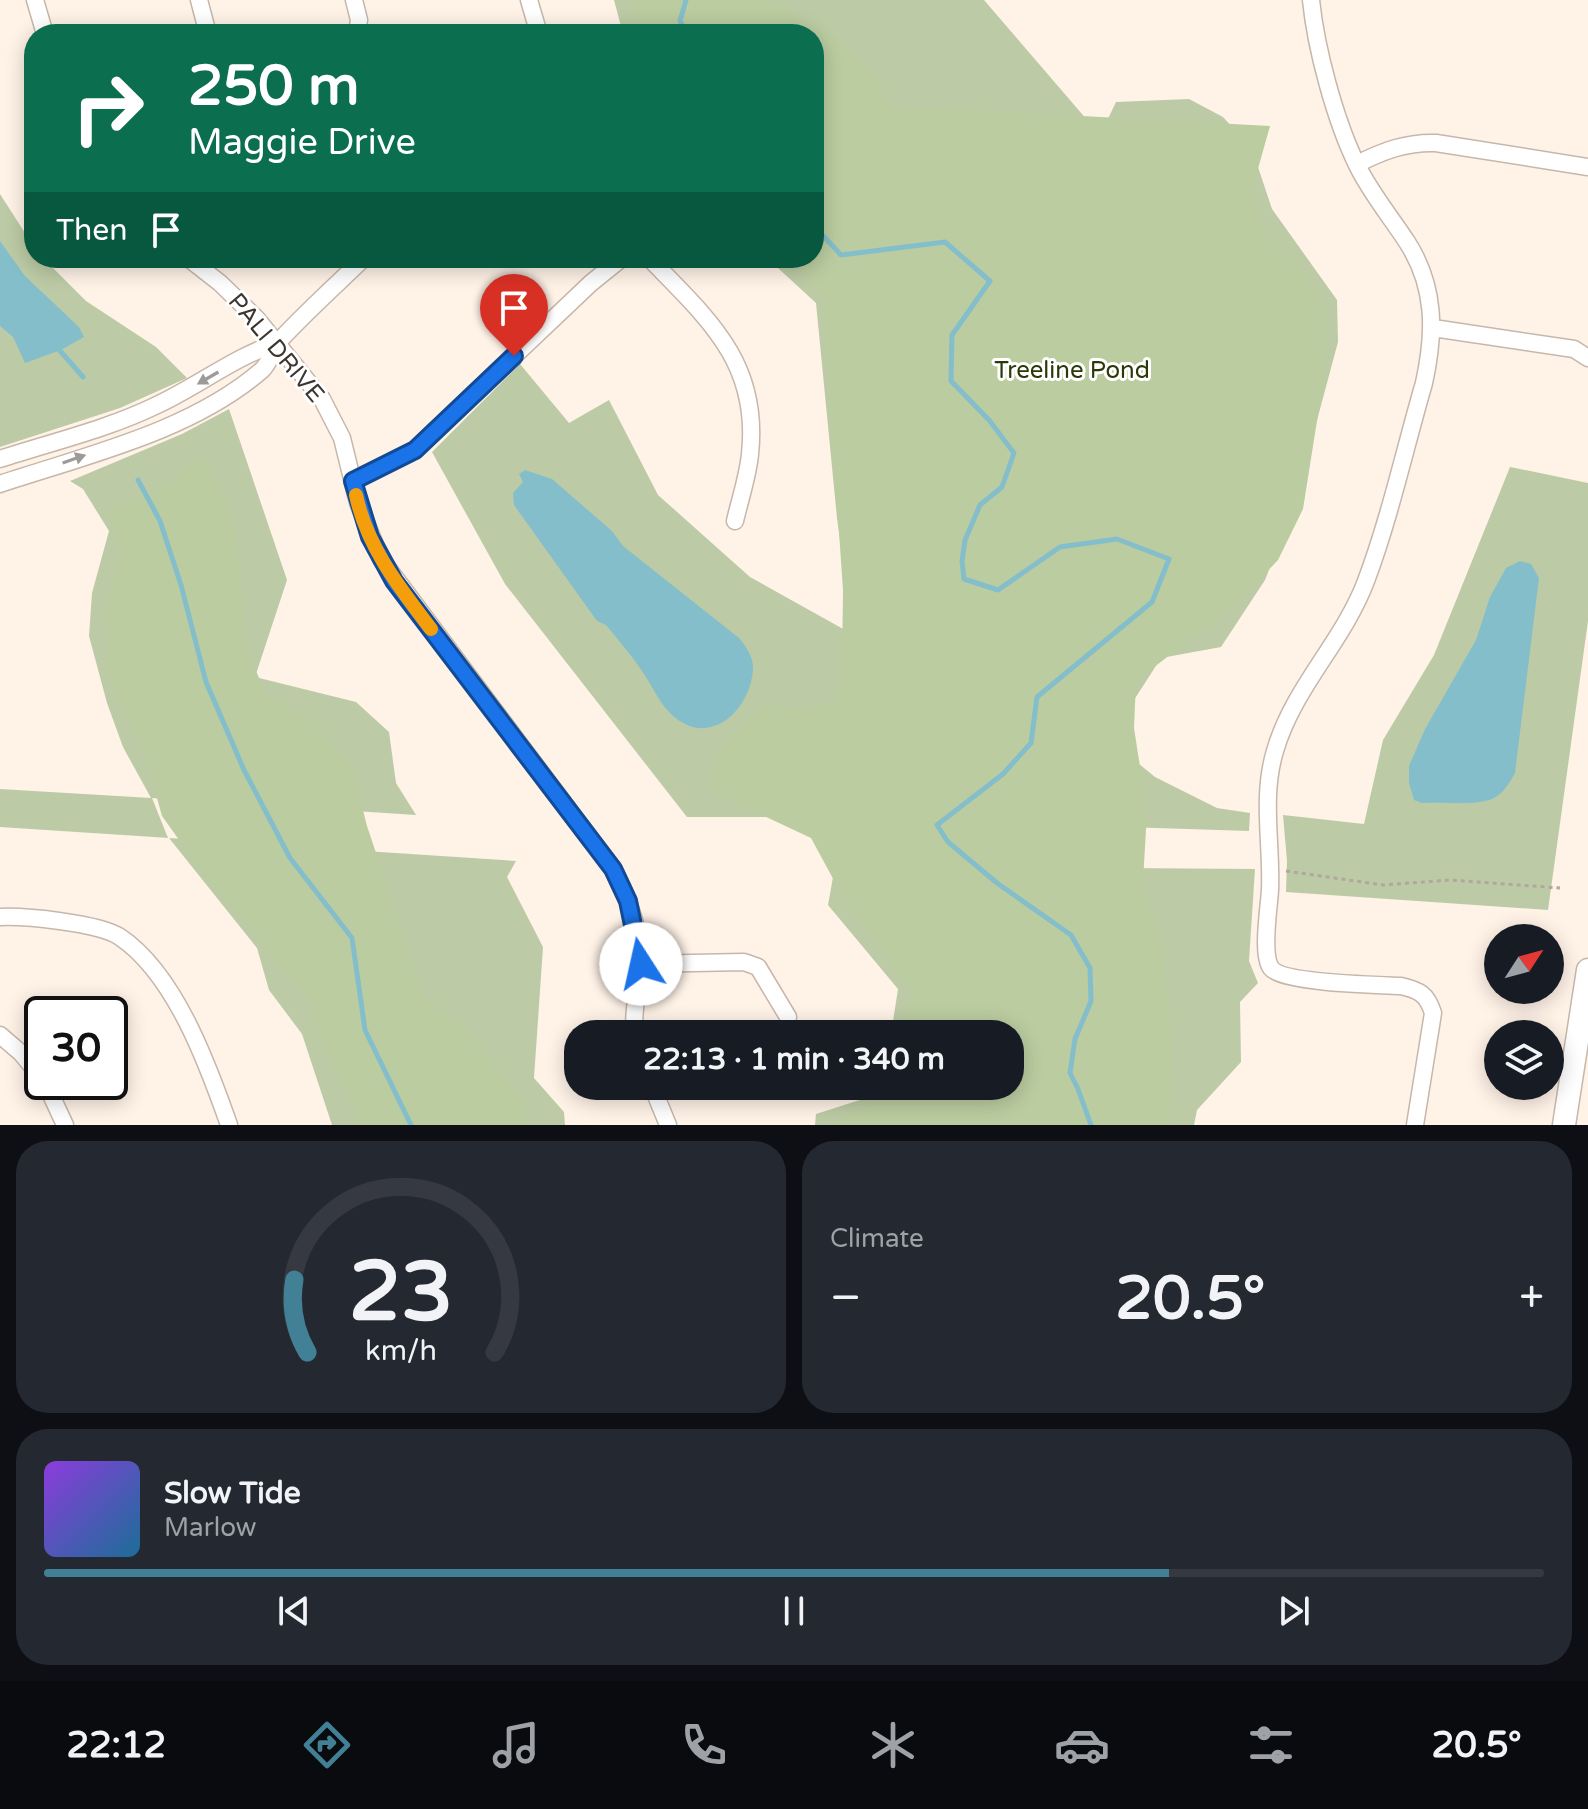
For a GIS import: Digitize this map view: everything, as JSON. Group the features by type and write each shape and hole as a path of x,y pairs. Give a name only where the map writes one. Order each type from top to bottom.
{"street":[{"path":"35,0 42,24"},
{"path":"199,0 205,24"},
{"path":"354,0 358,24"},
{"path":"529,0 536,24"},
{"path":"1311,0 1322,63 1357,164 1417,260 1431,309 1433,328 1432,349 1424,383 1371,568 1338,636 1286,720 1273,755 1267,817 1271,871 1266,955 1271,969 1281,975 1298,979 1401,986 1417,989 1429,999 1433,1013 1415,1125"},
{"path":"1357,164 1397,146 1416,142 1588,167"},
{"name":"PALI DRIVE","path":"200,268 235,297 311,384 342,438 370,537 394,581 613,869 628,901 641,964 634,1020"},
{"path":"0,484 188,418 227,395 265,368 277,343 354,268"},
{"path":"353,481 394,462 425,441 610,268"},
{"path":"659,268 711,322 743,376 750,401 752,433 750,458 735,521"},
{"path":"1433,328 1574,349 1588,358"},
{"path":"0,459 136,415 211,378 250,352 277,343"},
{"path":"0,917 23,916 99,929 117,935 132,947 152,968 182,1014 208,1066 229,1125"},
{"path":"641,964 744,962 758,967 788,1017"},
{"path":"1564,1125 1588,970"},
{"path":"0,1035 24,1057"},
{"path":"53,1100 65,1125"},
{"path":"658,1100 668,1125"}],"path":[{"path":"1286,871 1383,885 1450,880 1560,888"}],"green space":[{"name":"Treeline Pond","path":"614,0 984,0 1088,121 1106,123 1116,102 1189,99 1223,117 1252,149 1272,209 1337,300 1338,342 1294,506 1265,580 1221,647 1161,658 1123,717 1133,759 1155,777 1217,808 1250,813 1249,831 816,817 687,817 505,584 432,452 520,364 569,423 609,400 658,495 750,577 845,630 850,614 837,518 816,303 778,268 824,268 824,24 620,24"},
{"name":"Treeline Pond","path":"630,0 774,0 811,24 637,24"},
{"name":"Treeline Pond","path":"824,31 834,36 869,69 892,106 1270,126 1254,183 1263,232 1311,280 1327,308 1326,364 1303,509 1278,560 1236,604 1136,681 1134,728 1147,812 1143,881 1163,953 1172,1045 1169,1125 827,1125 872,1105 874,1100 1024,1100 1024,1020 903,1020 913,994 843,897 811,838 719,795 711,782 721,746 766,704 805,710 835,700 842,665 843,590 823,299 799,268 824,268"},
{"path":"0,194 24,231 24,268 53,268 86,301 156,347 187,378 120,408 0,447"},
{"path":"229,409 287,580 255,677 356,702 389,732 396,783 416,815 152,798 168,838 0,827 0,789 151,798 123,747 107,703 89,636 92,593 109,531 83,489 70,481 182,434"},
{"path":"204,458 235,522 247,652 267,695 314,720 352,767 367,826 424,996 471,1035 525,1102 527,1125 360,1125 321,1040 311,1003 202,872 162,816 146,759 109,680 106,614 120,548 107,512 177,478 185,465"},
{"path":"1510,467 1588,483 1588,621 1548,910 1286,892 1283,815 1364,824 1383,740 1434,655"},
{"path":"169,838 516,861 507,877 543,947 534,1078 564,1112 565,1125 332,1125 302,1034 269,990 257,948"},
{"path":"835,866 1255,869 1249,961 1258,983 1240,1002 1241,1062 1197,1110 1194,1125 815,1125 816,1114 860,1100 1024,1100 1024,1020 893,1020 898,989 828,905"}],"water":[{"path":"0,241 25,276 79,327 84,337 61,350 25,363 13,337 0,326"},
{"path":"525,470 552,479 612,531 623,546 739,638 752,661 752,678 742,703 724,722 700,728 679,720 662,703 635,661 606,625 597,621 514,505 513,493 523,482 519,474"},
{"path":"1520,561 1531,564 1539,578 1515,773 1501,793 1488,800 1422,803 1414,800 1409,783 1409,766 1425,729 1476,640 1490,597 1506,568"}],"waterway":[{"path":"682,24 686,0"},
{"path":"824,237 841,255 945,242 990,281 952,335 951,381 989,420 1014,453 1002,487 980,505 965,540 962,561 964,579 998,590 1060,547 1117,539 1169,559 1152,602 1037,697 1031,743 1003,774 937,825 948,842 997,883 1071,935 1090,968 1091,1001 1075,1039 1070,1073 1091,1125"},
{"path":"55,345 83,377"},
{"path":"138,480 160,521 181,585 206,682 244,770 290,858 352,938 365,1030 411,1125"}],"slow traffic":[{"path":"356,495 381,559 431,629"}],"route":[{"path":"514,356 415,450 353,481 370,537 394,581 613,869 628,901 641,964"}]}
